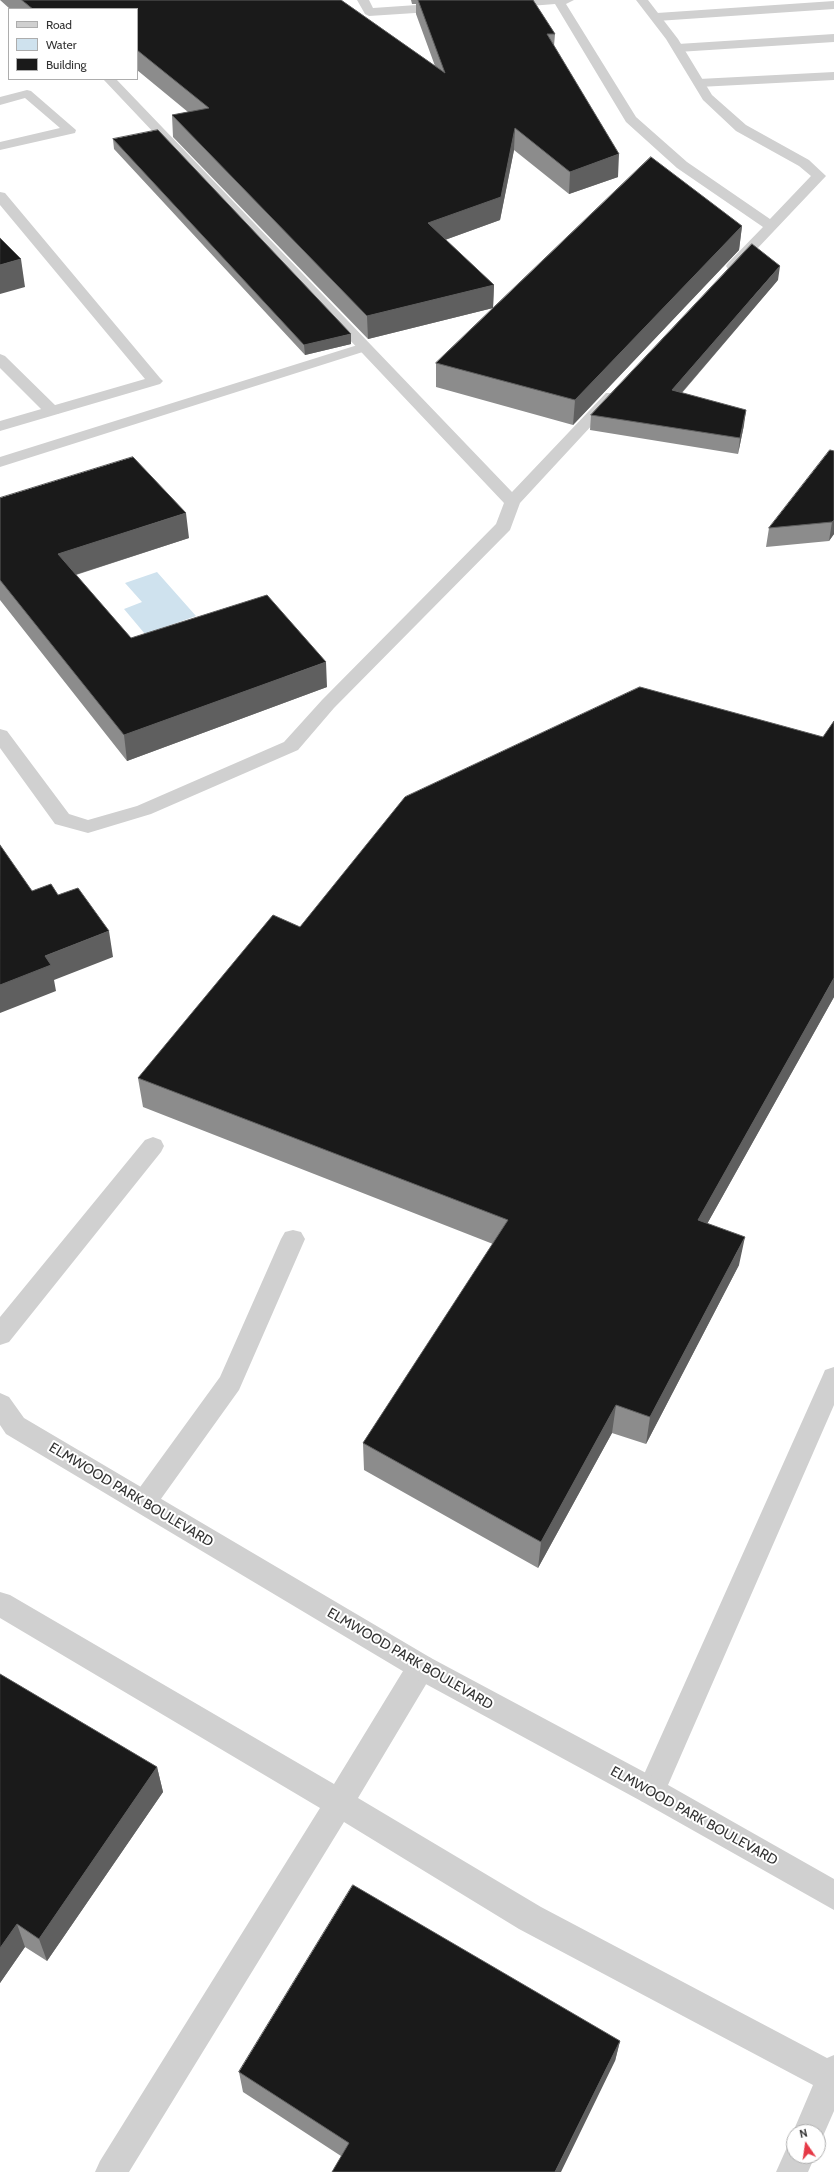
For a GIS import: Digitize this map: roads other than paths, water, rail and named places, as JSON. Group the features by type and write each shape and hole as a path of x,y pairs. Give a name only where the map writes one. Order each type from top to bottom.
{"street":[{"path":"363,0 369,12 456,7"},
{"path":"559,0 631,119 682,165 771,226"},
{"path":"495,4 568,0"},
{"path":"642,0 657,17 678,48 707,97 741,128 804,163 819,176 722,278"},
{"path":"657,17 834,5"},
{"path":"678,48 834,38"},
{"path":"698,83 834,76"},
{"path":"110,80 512,502"},
{"path":"0,101 27,94 70,130 0,146"},
{"path":"0,196 155,381 0,426"},
{"path":"0,462 364,347"},
{"path":"0,358 52,411"},
{"path":"0,735 62,819 88,827 144,810 291,746 328,704 504,526 512,502 620,387"},
{"path":"0,1336 153,1146"},
{"path":"144,1502 230,1383 293,1240"},
{"path":"651,1791 834,1377"},
{"name":"ELMWOOD PARK BOULEVARD","path":"0,1404 8,1428 144,1502 421,1667 651,1791 834,1895"},
{"path":"0,1604 339,1803 530,1918 833,2074 812,2124"},
{"path":"111,2172 339,1803 421,1667"}],"water":[{"path":"157,572 196,616 145,634 124,609 142,602 125,583"}]}
